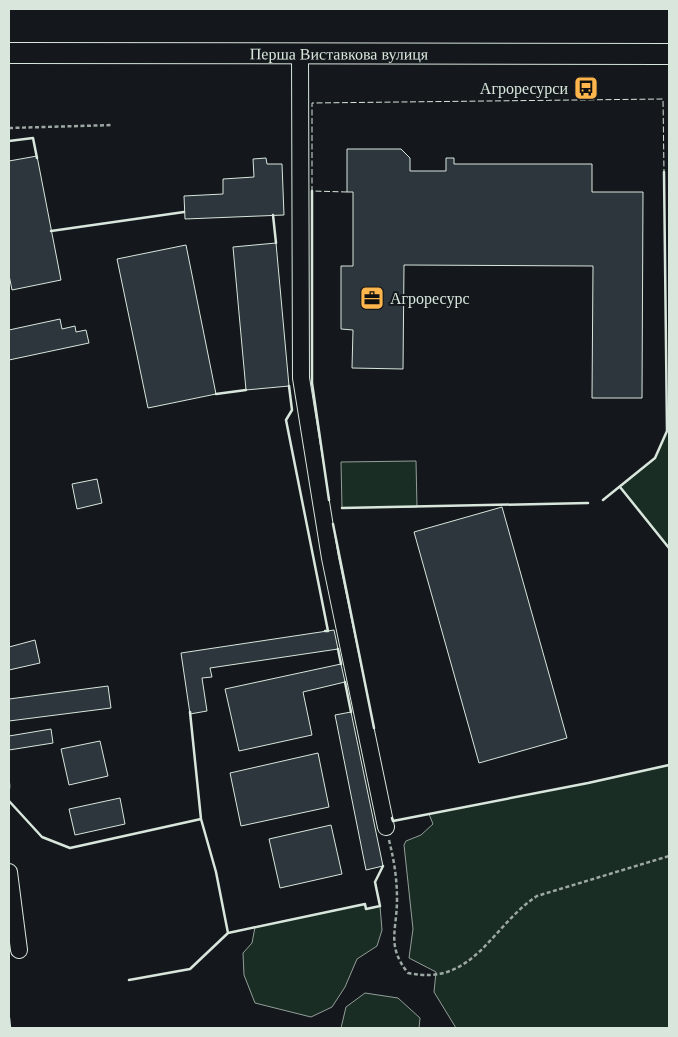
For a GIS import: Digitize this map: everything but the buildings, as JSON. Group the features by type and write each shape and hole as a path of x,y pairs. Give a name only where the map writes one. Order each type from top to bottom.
{"main road":[{"name":"Перша Виставкова вулиця","path":"9,53 669,54"}],"street":[{"path":"300,54 301,378 330,558 386,826"},
{"path":"9,872 19,950"}],"path":[{"path":"9,128 113,125"},
{"path":"386,826 396,869 397,901 393,933 397,959 408,973 424,977 443,974 463,966 478,954 521,907 537,896 669,856"}],"green space":[{"path":"667,431 669,432 669,548 620,487 655,458"},
{"path":"416,461 417,507 342,508 341,462"},
{"path":"669,765 669,1028 456,1028 434,992 436,972 409,958 413,929 404,845 406,841 421,835 433,824 429,814"},
{"path":"365,904 366,909 380,906 382,930 377,946 357,959 345,987 332,1007 311,1017 255,1003 244,975 243,953 252,943 255,927"},
{"path":"365,993 398,998 420,1018 419,1028 341,1028 346,1007"}],"fence":[{"path":"347,192 312,191 312,103 663,99 664,172"}],"wall":[{"path":"9,141 33,138 37,158"},
{"path":"603,500 655,458 667,431 664,172"},
{"path":"312,191 312,383 329,500"},
{"path":"51,231 184,212"},
{"path":"273,215 276,243"},
{"path":"289,386 292,410 286,420 328,631 325,631"},
{"path":"216,394 246,390"},
{"path":"620,487 669,548"},
{"path":"342,508 588,503"},
{"path":"333,524 374,728"},
{"path":"338,649 341,664"},
{"path":"345,682 351,712"},
{"path":"190,712 201,819 216,872 228,933 365,904 366,909 380,906 375,882 383,866"},
{"path":"392,818 393,821 588,783 669,765"},
{"path":"9,801 42,837 70,848 201,819"},
{"path":"129,980 190,969 228,933"},
{"path":"9,1018 10,1028"}],"place":[{"name":"Агроресурси","path":"586,88"},
{"name":"Агроресурс","path":"372,298"}]}
